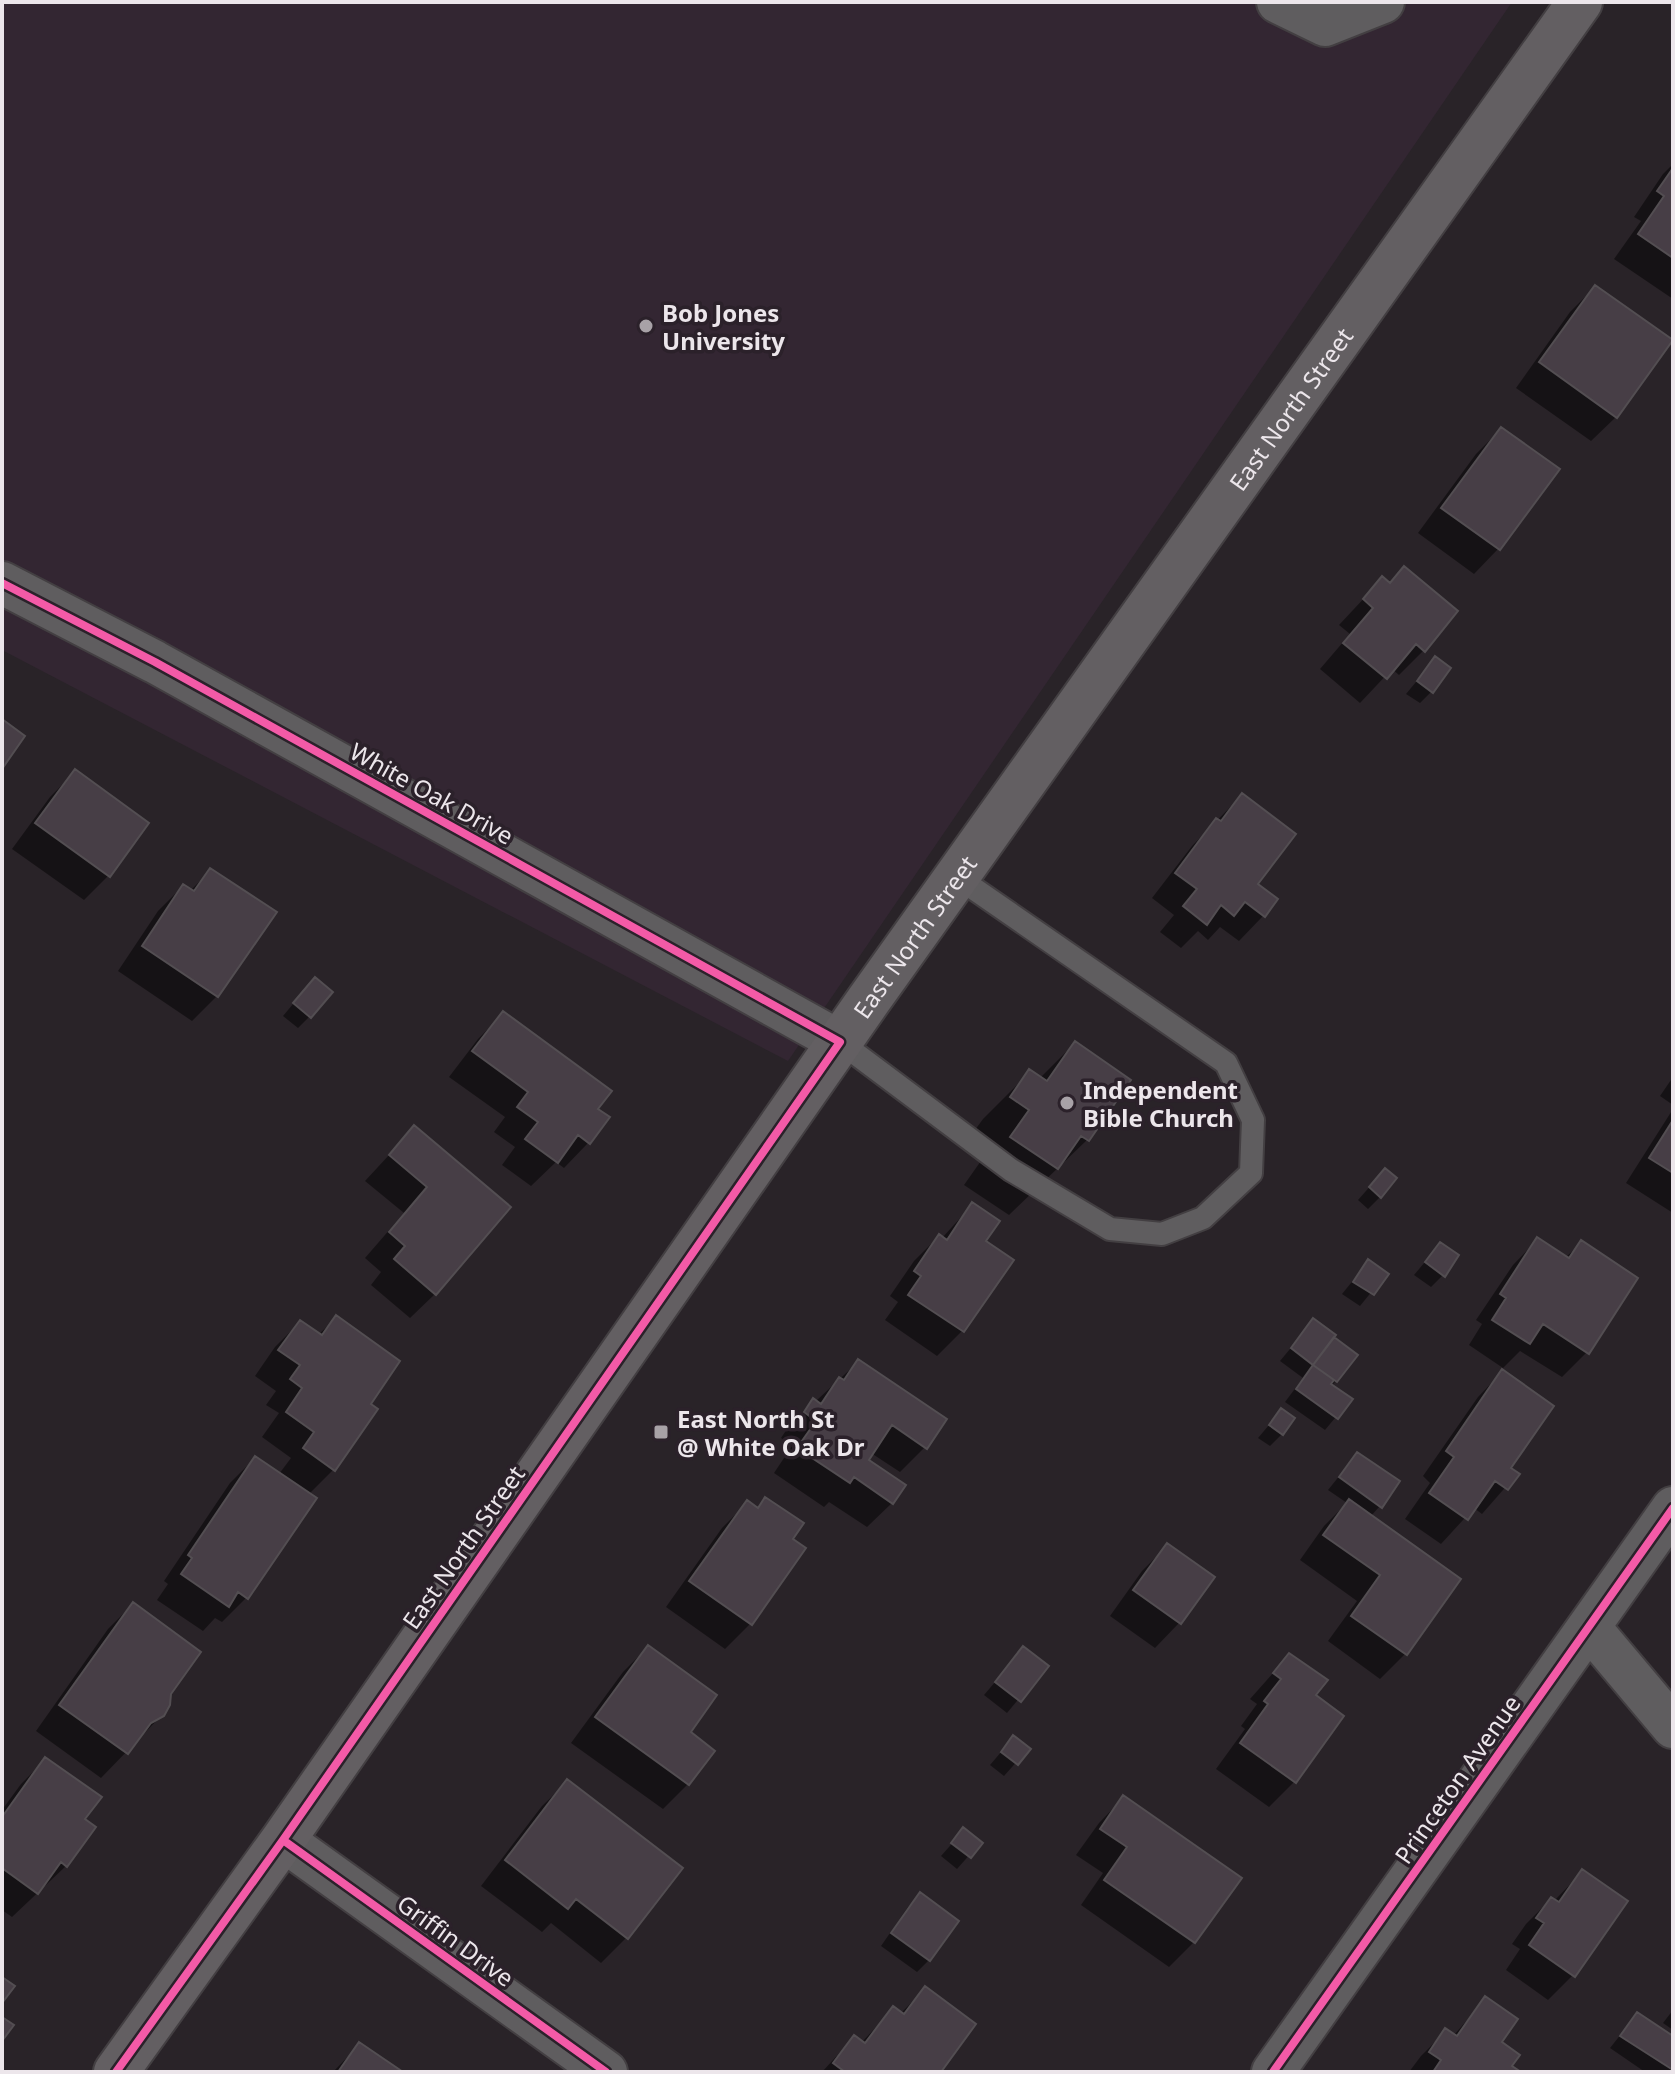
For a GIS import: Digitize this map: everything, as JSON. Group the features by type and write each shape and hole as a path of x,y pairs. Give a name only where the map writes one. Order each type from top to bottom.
{"main road":[{"name":"East North Street","path":"116,2072 283,1840 840,1042 1580,2"}],"street":[{"path":"1278,2 1325,25 1383,2"},
{"name":"White Oak Drive","path":"2,583 155,662 840,1042"},
{"name":"Princeton Avenue","path":"1273,2072 1673,1508"},
{"path":"1589,1627 1673,1727"},
{"name":"Griffin Drive","path":"283,1840 606,2072"}],"lane":[{"path":"840,1042 1011,1170 1110,1229 1162,1234 1203,1218 1251,1173 1253,1120 1226,1063 957,877"}],"shaded area":[{"name":"Bob Jones University","path":"2,2 1512,2 788,1061 2,650"}],"building":[{"path":"1673,168 1673,258 1638,234 1664,196 1657,191"},
{"path":"1595,285 1673,340 1617,418 1539,362"},
{"path":"1501,427 1560,469 1500,550 1441,508"},
{"path":"1404,566 1458,611 1425,652 1416,644 1387,679 1343,643 1373,608 1363,599 1382,576 1390,583"},
{"path":"1435,656 1451,668 1433,693 1417,681"},
{"path":"2,719 25,736 2,769"},
{"path":"75,769 149,823 110,877 35,823"},
{"path":"1242,793 1296,834 1258,884 1278,899 1265,917 1245,902 1234,916 1221,905 1207,925 1183,906 1197,889 1175,873 1216,818 1221,821"},
{"path":"210,868 277,912 218,997 142,946 183,884 194,891"},
{"path":"315,977 333,992 311,1018 293,1003"},
{"path":"503,1011 612,1091 598,1109 610,1117 590,1144 578,1135 558,1163 525,1139 538,1122 517,1107 528,1092 472,1051"},
{"name":"Independent Bible Church","path":"1075,1041 1131,1080 1089,1141 1081,1136 1058,1169 1010,1137 1029,1110 1010,1097 1029,1069 1047,1081"},
{"path":"1673,1120 1673,1173 1649,1158"},
{"path":"414,1125 511,1207 436,1295 394,1259 405,1246 389,1232 427,1187 389,1155"},
{"path":"1385,1168 1397,1178 1381,1198 1369,1187"},
{"path":"972,1202 1000,1221 986,1241 1014,1260 964,1332 908,1295 921,1276 914,1271 939,1234 947,1240"},
{"path":"1537,1237 1569,1258 1581,1240 1638,1278 1589,1354 1543,1324 1530,1344 1492,1320 1506,1298 1500,1294"},
{"path":"1440,1242 1459,1255 1445,1277 1425,1262"},
{"path":"1368,1259 1389,1274 1374,1295 1353,1282"},
{"path":"336,1315 400,1361 371,1404 378,1409 335,1471 303,1448 314,1432 286,1412 302,1388 290,1379 300,1365 278,1350 300,1320 322,1335"},
{"path":"1313,1318 1336,1335 1313,1365 1291,1348"},
{"path":"1334,1337 1358,1355 1337,1382 1313,1365"},
{"path":"858,1359 947,1419 927,1449 892,1425 869,1460 906,1485 893,1504 854,1477 850,1483 797,1448 816,1421 804,1412 813,1398 821,1404 839,1377 844,1380"},
{"path":"1313,1365 1334,1380 1331,1384 1353,1399 1338,1419 1296,1389"},
{"path":"1502,1369 1554,1406 1511,1468 1520,1474 1508,1490 1495,1481 1468,1520 1429,1493 1454,1457 1446,1451"},
{"path":"1281,1408 1295,1418 1283,1435 1269,1425"},
{"path":"1357,1452 1400,1481 1382,1508 1339,1477"},
{"path":"255,1456 317,1498 248,1599 238,1592 229,1607 181,1574 192,1558 188,1555"},
{"path":"765,1497 804,1523 793,1539 806,1548 752,1625 689,1581 747,1500 758,1508"},
{"path":"1349,1499 1461,1579 1407,1655 1351,1616 1380,1575 1323,1535"},
{"path":"1167,1543 1215,1577 1181,1624 1133,1590"},
{"path":"133,1602 201,1652 171,1694 164,1716 151,1723 128,1754 59,1705"},
{"path":"648,1645 717,1695 691,1732 715,1751 689,1785 595,1717"},
{"path":"1023,1646 1049,1666 1021,1702 995,1682"},
{"path":"1289,1653 1328,1680 1316,1695 1344,1716 1296,1783 1240,1743 1268,1704 1264,1701 1281,1679 1273,1673"},
{"path":"1013,1735 1031,1749 1018,1765 1001,1752"},
{"path":"45,1757 102,1797 85,1819 96,1827 67,1867 61,1862 38,1894 2,1868 2,1817"},
{"path":"567,1779 683,1868 628,1939 576,1899 568,1909 505,1860"},
{"path":"1123,1795 1242,1878 1195,1943 1104,1880 1127,1847 1100,1829"},
{"path":"963,1827 983,1843 971,1858 951,1843"},
{"path":"1582,1869 1628,1901 1575,1977 1529,1945 1544,1923 1536,1918 1551,1897 1559,1902"},
{"path":"920,1892 959,1921 930,1961 891,1933"},
{"path":"2,1977 15,1986 2,2003"},
{"path":"925,1986 976,2024 941,2072 845,2072 833,2063 854,2035 865,2043 893,2006 904,2014"},
{"path":"1485,1996 1518,2019 1502,2042 1520,2055 1512,2066 1521,2072 1433,2072 1441,2060 1429,2052 1445,2028 1457,2036"},
{"path":"1637,2012 1673,2036 1673,2070 1620,2036"},
{"path":"2,2017 14,2025 2,2041"},
{"path":"359,2042 403,2072 338,2072"}],"cycle path":[{"path":"2,583 155,662 840,1042 283,1840 116,2072"},
{"path":"1273,2072 1673,1508"},
{"path":"283,1840 606,2072"}],"place":[{"name":"Bob Jones University","path":"646,326"},
{"name":"Independent Bible Church","path":"1067,1103"},
{"name":"East North St @ White Oak Dr","path":"661,1432"}]}
